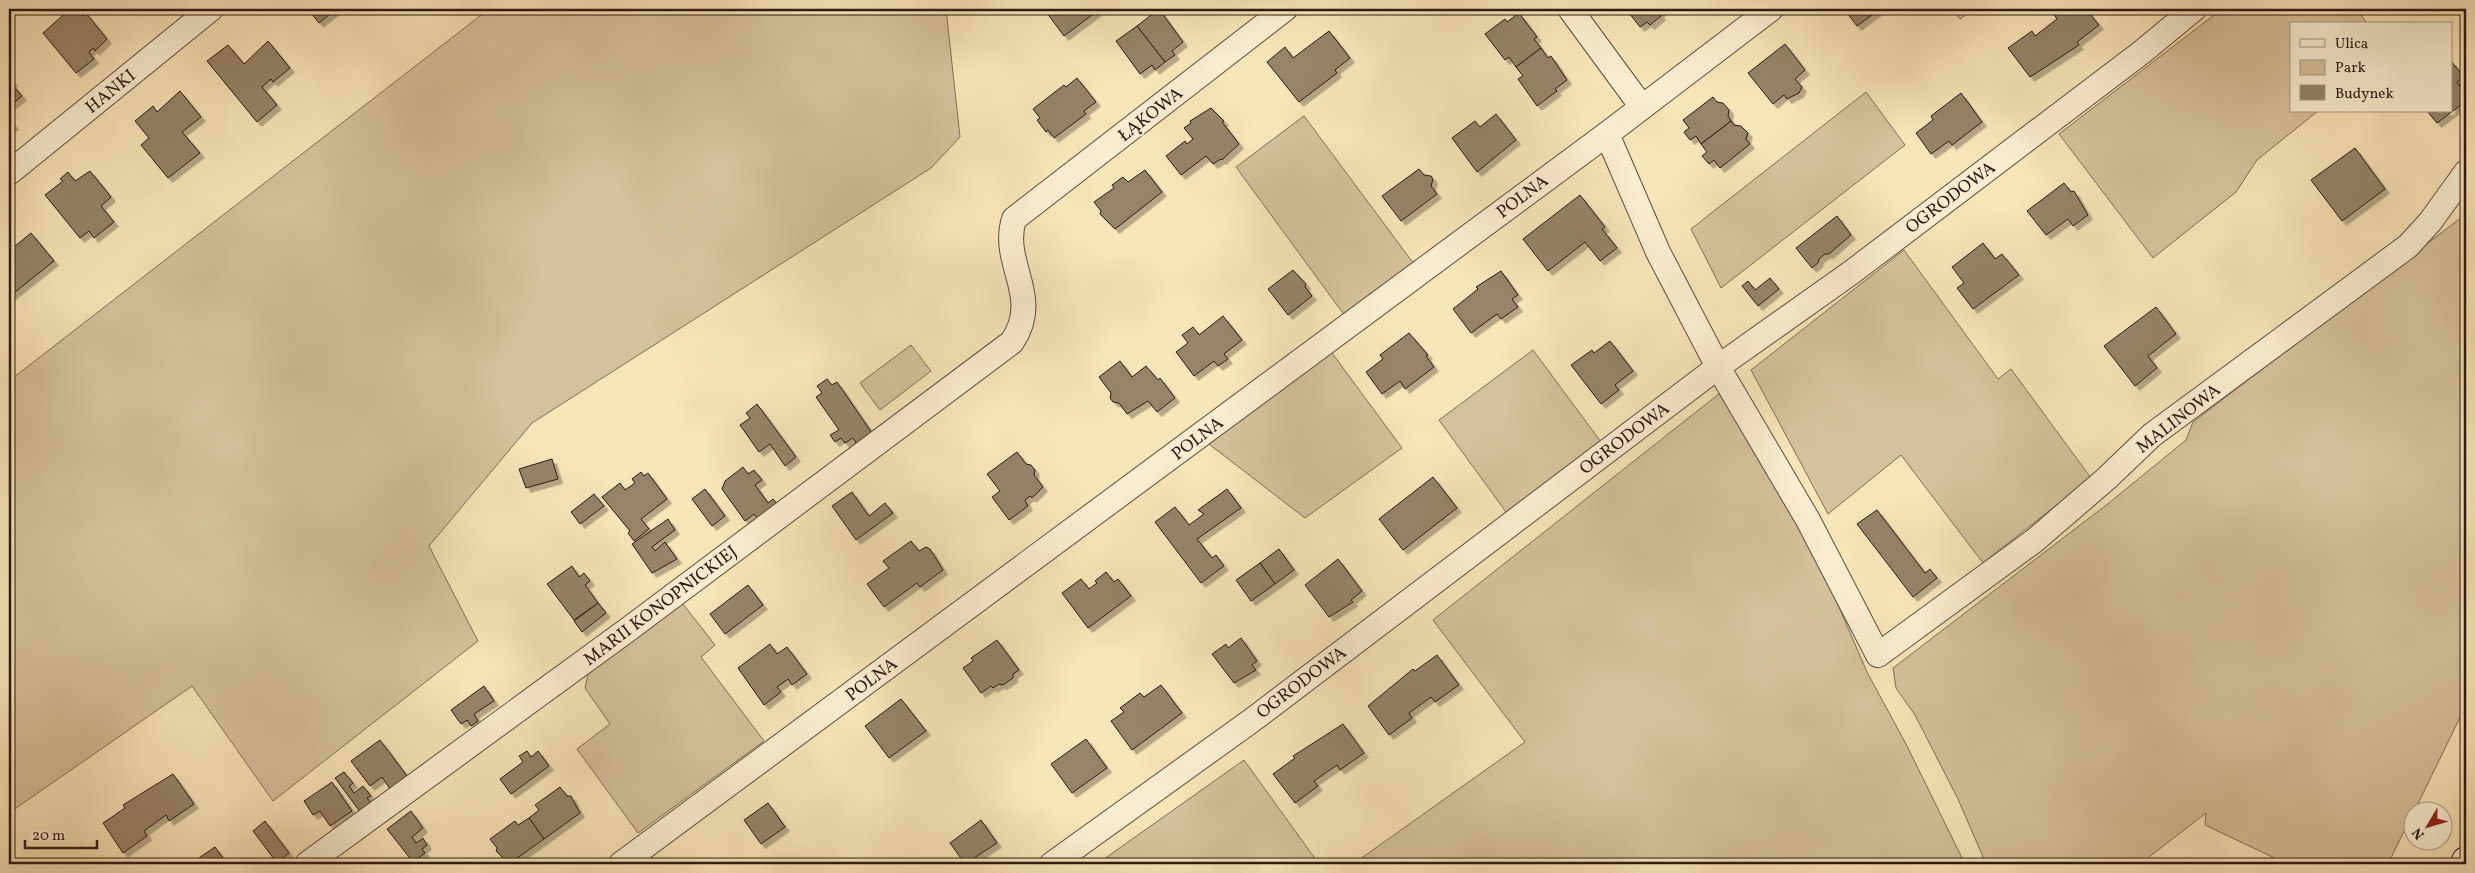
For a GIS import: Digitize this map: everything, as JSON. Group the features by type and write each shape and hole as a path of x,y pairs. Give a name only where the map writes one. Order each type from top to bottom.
{"street":[{"name":"HANKI","path":"9,172 211,9"},
{"name":"ŁĄKOWA","path":"1012,342 1021,326 1025,309 1012,248 1011,228 1014,219 1286,9"},
{"path":"1570,9 1642,107"},
{"name":"POLNA","path":"621,864 1606,134 1771,9"},
{"name":"OGRODOWA","path":"1052,864 1251,721 1718,367 1852,272 2142,52 2194,9"},
{"path":"1606,134 1658,252 1718,367"},
{"name":"MALINOWA","path":"1718,367 1808,520 1878,655 2034,541 2106,479 2152,435 2408,246 2430,222 2466,172"},
{"name":"MARII KONOPNICKIEJ","path":"307,864 618,636 1012,342"}],"green space":[{"path":"489,9 946,9 960,137 931,168 532,423 429,546 478,641 273,801 192,686 9,813 9,381"},
{"path":"1952,9 1974,9 1960,19"},
{"path":"2222,9 2356,9 2366,22 2290,22 2290,112 2317,112 2257,160 2236,192 2153,258 2059,134"},
{"path":"1866,92 1905,145 1721,288 1691,229"},
{"path":"1304,116 1414,264 1345,316 1236,167"},
{"path":"2466,214 2466,705 2420,800 2402,800 2402,835 2388,864 2287,864 2205,825 2206,813 2140,864 1986,864 1958,799 1915,715 1896,688 1893,668 2109,503 2186,440 2193,422"},
{"path":"1904,250 1998,379 2011,369 2091,478 1983,563 1901,455 1828,514 1751,370"},
{"path":"911,345 931,371 880,410 860,383"},
{"path":"1329,349 1402,448 1305,518 1205,441"},
{"path":"1533,350 1601,442 1506,512 1439,420"},
{"path":"1720,393 1820,563 1867,672 1907,746 1965,864 1353,864 1525,742 1433,620"},
{"path":"679,599 715,645 701,657 764,741 638,833 577,749 610,724 585,688 589,669"},
{"path":"1244,760 1319,864 1097,864"}],"building":[{"path":"70,9 77,9 83,16 86,13 107,39 95,51 93,48 89,52 94,59 76,73 43,33"},
{"path":"308,9 336,9 319,23"},
{"path":"1044,9 1100,9 1064,36"},
{"path":"1159,9 1183,42 1172,51 1175,55 1165,62 1137,26"},
{"path":"1626,9 1664,9 1659,13 1661,16 1650,25 1647,22 1640,27"},
{"path":"1844,9 1880,9 1857,26"},
{"path":"2061,9 2086,9 2099,25 2077,42 2079,45 2030,77 2008,48 2032,31 2035,36 2057,19 2054,15"},
{"path":"1519,13 1537,37 1534,39 1541,48 1516,67 1509,57 1505,60 1485,34 1505,19 1507,22"},
{"path":"1137,26 1165,62 1155,70 1152,65 1140,74 1116,41"},
{"path":"1329,31 1350,58 1335,70 1337,73 1299,102 1267,62 1285,47 1293,58"},
{"path":"268,41 290,68 273,82 271,79 262,87 277,105 257,122 207,61 228,45 244,64"},
{"path":"1785,44 1805,70 1795,79 1802,87 1799,93 1787,99 1784,95 1773,104 1748,73"},
{"path":"1541,48 1548,58 1551,56 1567,80 1555,89 1557,91 1537,106 1518,79 1523,76 1516,67"},
{"path":"2452,62 2464,77 2457,82 2466,95 2466,101 2452,112"},
{"path":"9,76 13,82 11,83 22,96 11,105 9,103"},
{"path":"1077,78 1096,102 1084,111 1086,114 1054,138 1048,130 1046,132 1037,120 1040,118 1033,109 1064,85 1066,87"},
{"path":"180,91 201,117 182,132 200,153 168,178 141,145 149,138 135,121 153,106 157,112"},
{"path":"1961,93 1982,122 1952,145 1949,141 1931,154 1916,133 1933,120 1931,116"},
{"path":"1713,97 1717,102 1723,103 1729,110 1728,116 1731,121 1701,144 1696,136 1690,140 1684,132 1689,128 1683,120"},
{"path":"1211,108 1224,121 1222,122 1239,144 1222,160 1213,164 1206,156 1181,175 1166,156 1185,141 1187,144 1193,139 1184,128 1191,123 1190,121"},
{"path":"2428,112 2452,112 2437,123"},
{"path":"1496,114 1516,140 1477,172 1452,138 1475,121 1480,127"},
{"path":"9,119 14,125 9,129"},
{"path":"1731,121 1734,125 1741,126 1748,133 1746,139 1750,144 1720,168 1714,160 1709,164 1702,156 1707,152 1701,144"},
{"path":"2355,148 2385,189 2342,221 2311,180"},
{"path":"1419,169 1424,175 1431,176 1433,179 1431,186 1437,194 1401,221 1382,196"},
{"path":"1145,170 1162,192 1115,229 1100,214 1101,211 1094,202 1114,188 1112,185 1123,177 1128,182"},
{"path":"90,171 111,197 101,206 114,222 94,238 89,231 80,238 45,195 63,181 60,179 68,172 75,181"},
{"path":"2064,183 2071,192 2074,191 2088,215 2073,226 2068,219 2046,235 2027,211"},
{"path":"1580,195 1605,227 1602,229 1617,248 1600,261 1585,242 1548,271 1523,239"},
{"path":"1837,216 1851,235 1829,254 1825,254 1819,259 1818,263 1812,268 1796,248"},
{"path":"31,233 54,261 9,297 9,251"},
{"path":"1983,243 1995,259 2002,254 2019,275 1973,309 1957,288 1964,283 1952,267"},
{"path":"1293,270 1306,284 1305,287 1312,296 1288,315 1268,289"},
{"path":"1501,271 1518,295 1512,299 1518,307 1501,319 1497,314 1471,333 1453,309 1478,289 1476,287"},
{"path":"1770,278 1779,289 1758,306 1742,286 1748,281 1755,290"},
{"path":"2156,307 2176,334 2148,356 2157,368 2135,386 2104,346"},
{"path":"1223,316 1242,340 1224,354 1228,359 1218,366 1214,361 1194,376 1176,352 1188,343 1182,335 1193,327 1199,335"},
{"path":"1409,333 1428,355 1426,356 1434,367 1405,389 1400,381 1382,394 1366,372 1383,359 1380,355"},
{"path":"1610,341 1633,371 1615,385 1619,390 1601,404 1571,365 1592,350 1594,353"},
{"path":"1120,361 1132,377 1146,366 1158,380 1160,378 1175,398 1157,412 1148,401 1127,414 1119,403 1113,402 1110,398 1111,393 1099,377"},
{"path":"827,379 832,385 837,382 872,433 857,444 853,438 845,443 841,438 835,442 830,435 839,430 816,397 822,393 817,386"},
{"path":"757,404 796,457 785,466 770,444 759,452 740,425 750,418 746,413"},
{"path":"1017,452 1026,464 1031,465 1035,470 1034,475 1043,487 1032,498 1030,496 1025,500 1028,506 1009,520 992,497 1000,491 987,474"},
{"path":"552,459 558,479 526,488 519,469"},
{"path":"743,467 748,474 754,470 762,480 755,485 768,503 773,499 779,506 759,521 754,514 745,521 722,489 725,481"},
{"path":"641,472 644,476 648,473 667,499 641,519 649,529 634,541 628,533 630,531 602,497 620,483 625,490 635,483 632,479"},
{"path":"1433,477 1457,508 1403,550 1379,519"},
{"path":"705,489 725,516 712,526 692,499"},
{"path":"1227,489 1241,508 1197,539 1212,558 1216,555 1224,566 1201,583 1155,522 1175,507 1189,525 1204,514 1198,510"},
{"path":"852,492 869,516 885,503 893,513 856,540 832,506"},
{"path":"594,494 604,506 580,524 571,512"},
{"path":"1877,510 1925,573 1930,569 1937,578 1913,597 1857,524"},
{"path":"668,519 675,530 652,547 655,551 665,542 677,559 652,573 632,544"},
{"path":"911,541 919,551 926,547 930,549 943,570 920,587 917,583 884,607 867,584 889,568 883,561"},
{"path":"1279,549 1294,570 1275,584 1260,563"},
{"path":"1338,559 1362,591 1351,600 1353,602 1329,617 1305,585"},
{"path":"1260,563 1275,584 1251,601 1236,580"},
{"path":"572,566 579,577 584,573 590,581 585,585 598,603 574,620 547,584"},
{"path":"1106,572 1114,582 1118,579 1131,596 1088,628 1062,593 1081,579 1089,589"},
{"path":"748,585 763,605 725,634 710,614"},
{"path":"598,603 606,613 582,632 574,621"},
{"path":"1241,638 1257,661 1252,665 1256,670 1234,683 1212,654 1226,644 1228,648"},
{"path":"997,640 1019,670 1013,674 1013,678 1003,685 999,684 993,688 991,686 981,693 963,668 973,661 971,658"},
{"path":"770,644 777,654 787,647 807,674 792,685 788,679 777,687 781,692 764,705 738,668"},
{"path":"1437,655 1459,685 1435,702 1431,697 1409,713 1412,718 1389,735 1368,706 1413,669 1415,671"},
{"path":"1161,685 1182,713 1132,750 1111,721 1124,712 1120,708 1140,693 1144,697"},
{"path":"484,686 494,701 474,714 478,721 471,726 467,720 461,724 451,710"},
{"path":"901,699 926,731 889,758 865,726"},
{"path":"1343,724 1364,753 1340,770 1337,765 1314,781 1318,786 1295,803 1273,774 1295,758 1293,756"},
{"path":"1086,739 1107,768 1072,793 1051,764"},
{"path":"380,740 407,776 390,789 382,777 370,786 351,761"},
{"path":"527,751 531,757 538,751 549,766 511,794 500,779 523,762 519,756"},
{"path":"344,772 353,783 349,786 354,793 363,786 371,796 367,798 373,805 361,813 335,778"},
{"path":"173,774 194,804 169,821 166,815 144,831 147,836 123,853 103,823 125,808 123,805"},
{"path":"332,782 352,811 330,826 320,811 313,815 304,801"},
{"path":"560,787 567,796 571,796 580,813 544,839 529,818 539,810 535,805"},
{"path":"768,803 785,827 761,844 744,820"},
{"path":"411,811 423,828 412,837 416,843 423,838 427,845 422,849 425,853 413,862 387,829"},
{"path":"529,818 544,839 509,864 496,851 497,848 490,839 515,821 518,825"},
{"path":"981,820 997,843 965,864 950,843"},
{"path":"265,821 289,853 277,863 253,831"},
{"path":"215,847 227,864 190,864"}]}
